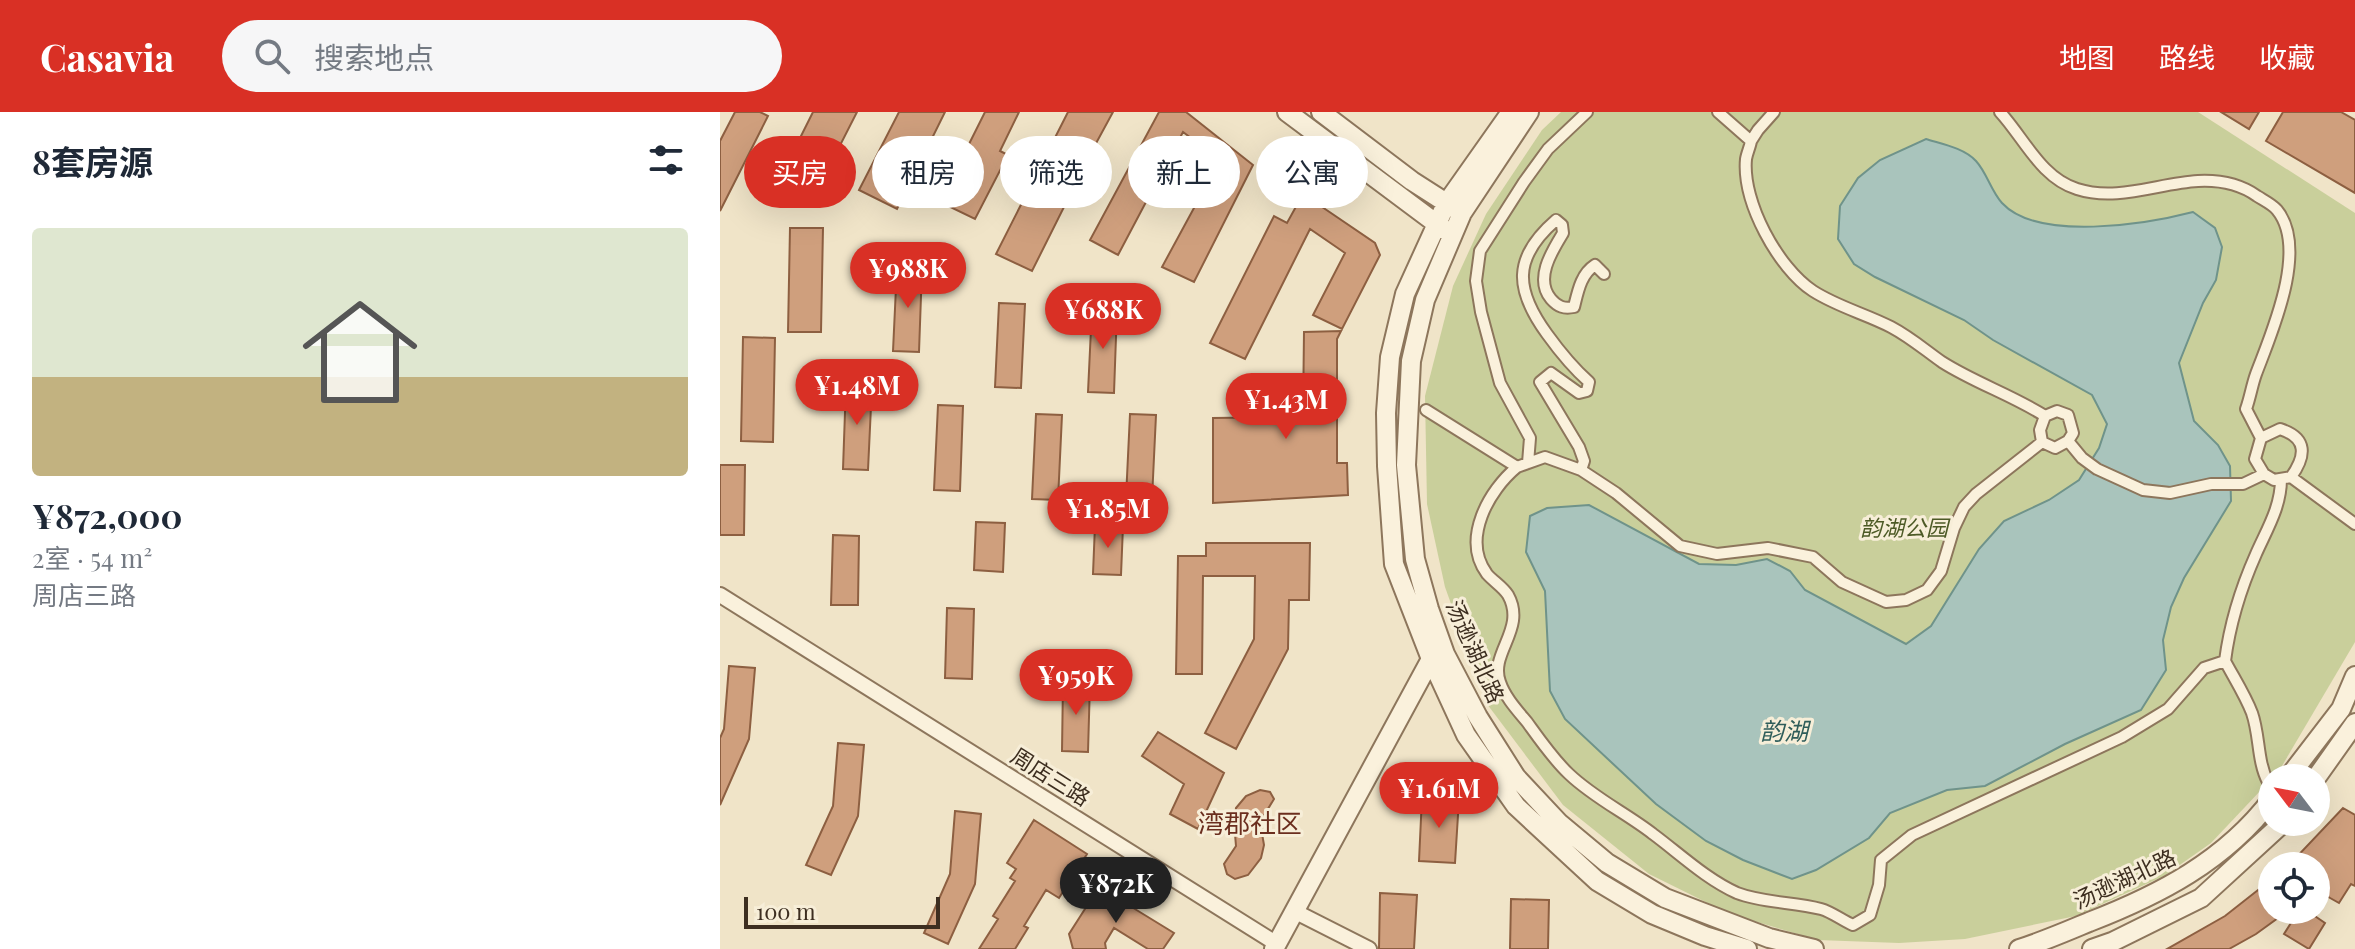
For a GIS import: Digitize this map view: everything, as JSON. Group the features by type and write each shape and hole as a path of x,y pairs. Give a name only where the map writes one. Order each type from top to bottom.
{"street":[{"path":"1287,112 1453,235"},
{"path":"1321,112 1412,181 1454,208"},
{"path":"1454,208 1511,112"},
{"path":"1454,208 1529,112"},
{"path":"1523,465 1530,438 1500,383 1481,312 1476,281 1480,251 1548,149 1587,112"},
{"path":"1718,112 1751,141"},
{"path":"1774,112 1751,141 1746,159 1753,207 1772,247 1790,270 1823,296 1892,328 1941,361 2045,416"},
{"path":"2000,112 2052,175 2078,190 2125,192 2199,181 2220,181 2248,190 2276,209 2285,225 2289,272 2278,321 2255,377 2246,409 2261,438 2255,459 2264,474 2274,480 2286,478 2355,524"},
{"name":"汤逊湖北路","path":"1454,208 1436,224 1405,294 1390,357 1386,413 1387,466 1394,564 1438,656 1466,735 1516,806 1597,881 1652,914 1747,949"},
{"name":"汤逊湖北路","path":"1454,208 1453,235 1425,300 1411,361 1406,465 1415,559 1438,656 1516,777 1559,823 1607,863 1665,898 1769,938 1814,949"},
{"path":"1581,470 1584,461 1579,447 1540,382 1551,373 1579,393 1587,391 1589,382 1571,366 1530,311 1524,293 1523,271 1536,237 1556,220 1562,225 1563,233 1546,266 1546,293 1556,304 1566,309 1574,307 1587,270 1595,265 1604,274"},
{"path":"1426,410 1523,465"},
{"path":"2057,411 2068,415 2073,433 2068,441 2055,448 2042,442 2040,430 2045,416 2057,411"},
{"path":"2261,438 2280,429 2291,432 2303,449 2302,463 2286,478 2230,621 2225,661 2251,712 2261,764"},
{"path":"2068,441 2082,458 2097,469 2143,490 2170,493 2211,484 2243,484 2264,474"},
{"path":"2042,442 1964,507 1941,571 1927,590 1906,600 1886,602 1842,582 1813,557 1768,548 1717,554 1680,546 1616,493 1581,470 1545,457 1523,465 1504,478 1485,507 1478,528 1479,558 1487,573 1508,595 1515,620 1498,666 1499,681 1568,774 1708,876 1739,893 1824,910 1853,925 1870,915 1879,885 1881,860 1912,835 2122,737 2168,709 2204,668 2225,661"},
{"name":"周店三路","path":"720,595 1275,946"},
{"path":"1275,946 1438,656"},
{"path":"2299,764 2341,709 2355,676"},
{"path":"2326,764 2355,723"},
{"name":"汤逊湖北路","path":"2027,948 2141,902 2188,876 2226,848 2258,806"},
{"path":"2092,949 2201,898 2269,836"},
{"path":"1294,911 1369,949"}],"green space":[{"name":"韵湖公园","path":"1561,112 2198,112 2355,213 2355,642 2283,764 2258,764 2258,793 2211,843 2164,876 2076,916 1965,939 1899,943 1818,940 1730,914 1649,874 1563,805 1487,704 1445,587 1427,504 1425,396 1453,286 1486,214 1542,130"}],"water":[{"name":"韵湖","path":"1926,139 1971,157 1980,166 2002,203 2019,215 2041,223 2094,227 2122,225 2193,212 2215,228 2222,247 2216,280 2203,303 2179,363 2194,421 2218,445 2230,466 2231,501 2184,578 2171,607 2163,640 2166,670 2141,710 2065,744 1985,786 1947,790 1890,813 1869,838 1816,870 1792,879 1743,860 1706,841 1656,804 1565,719 1550,691 1545,591 1526,552 1530,516 1547,508 1589,505 1699,564 1736,565 1767,559 1790,571 1805,590 1906,644 1931,626 1979,549 2004,521 2049,500 2079,480 2099,448 2107,424 2092,395 1993,340 1964,320 1875,277 1854,264 1838,239 1840,206 1858,178 1880,160"}],"building":[{"path":"735,112 760,112 768,116 758,136 744,136 744,164 720,211 720,141"},
{"path":"813,112 857,112 845,136 801,136"},
{"path":"899,112 945,112 933,136 887,136"},
{"path":"985,112 1019,112 1007,136 1000,136 1000,171 984,202 984,136 973,136"},
{"path":"1068,112 1113,112 1100,136 1056,136"},
{"path":"1159,112 1186,112 1216,136 1188,136 1183,132 1181,136 1146,136"},
{"path":"2221,112 2259,112 2249,129"},
{"path":"2283,112 2341,112 2355,120 2355,193 2266,141"},
{"path":"1240,155 1253,165 1240,191"},
{"path":"872,165 872,196 859,190"},
{"path":"1128,170 1128,208 1143,208 1118,255 1090,240 1107,208 1112,208 1112,199"},
{"path":"952,208 981,208 975,219"},
{"path":"1019,208 1064,208 1032,271 996,254"},
{"path":"1194,208 1231,208 1194,282 1162,267"},
{"path":"1295,208 1324,208 1375,243 1380,255 1342,329 1313,315 1345,253 1310,229 1245,359 1210,343 1274,216 1287,223"},
{"path":"790,228 823,228 821,332 788,332"},
{"path":"897,266 922,268 919,352 893,351"},
{"path":"999,303 1025,304 1021,388 995,387"},
{"path":"1092,308 1117,309 1114,393 1088,392"},
{"path":"1341,331 1337,339 1337,463 1347,463 1348,495 1213,503 1213,418 1303,417 1304,332"},
{"path":"743,337 775,338 773,442 741,441"},
{"path":"846,384 872,385 868,470 843,469"},
{"path":"938,405 963,406 960,491 934,490"},
{"path":"1036,414 1062,415 1058,500 1032,499"},
{"path":"1130,414 1156,415 1152,499 1126,498"},
{"path":"720,465 745,465 744,535 720,535"},
{"path":"976,522 1005,523 1003,572 974,570"},
{"path":"1095,525 1123,526 1121,575 1093,574"},
{"path":"833,535 859,536 858,605 831,605"},
{"path":"1206,543 1310,543 1309,600 1289,600 1288,649 1236,749 1205,733 1254,639 1255,576 1203,576 1202,674 1176,674 1178,556 1206,556"},
{"path":"947,608 974,609 972,679 945,678"},
{"path":"729,666 755,668 749,739 720,805 720,738 724,729"},
{"path":"1063,682 1090,682 1088,752 1062,751"},
{"path":"1158,732 1224,773 1198,829 1170,814 1184,784 1142,756"},
{"path":"838,743 864,745 858,816 831,875 806,865 833,806"},
{"path":"1260,790 1270,792 1274,799 1260,822 1264,845 1261,858 1248,875 1235,879 1227,874 1224,864 1236,846 1236,808 1246,796"},
{"path":"1422,797 1459,799 1455,863 1419,861"},
{"path":"2343,808 2355,815 2355,886 2351,884 2339,903 2330,898 2330,852 2301,852 2316,836 2330,836 2330,822"},
{"path":"955,811 981,814 975,884 948,944 924,933 950,874"},
{"path":"1034,820 1087,854 1059,898 1046,890 1024,926 1028,928 1015,949 979,949 998,919 993,916 1015,881 1010,878 1016,869 1007,863"},
{"path":"1099,887 1174,933 1163,949 1148,949 1114,928 1105,943 1106,949 1073,949 1069,934"},
{"path":"2258,890 2258,924 2270,924 2229,949 2167,949 2225,916"},
{"path":"1380,893 1417,895 1414,949 1379,949"},
{"path":"1511,899 1549,900 1548,949 1510,949"},
{"path":"2290,924 2324,924 2309,949 2284,934"}],"district":[{"name":"湾郡社区","path":"1250,822"}]}
